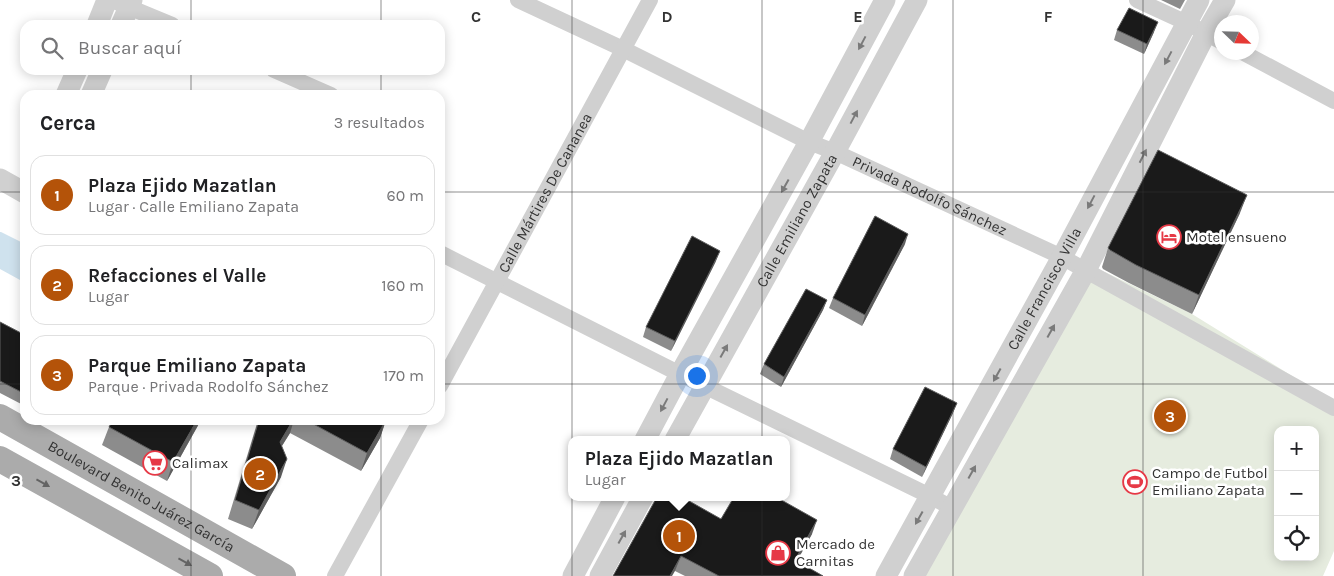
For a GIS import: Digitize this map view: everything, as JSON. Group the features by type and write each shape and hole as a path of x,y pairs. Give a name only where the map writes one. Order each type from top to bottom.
{"main road":[{"name":"Boulevard Benito Juárez García","path":"0,417 283,576"},
{"path":"0,459 210,576"}],"street":[{"path":"99,20 107,0"},
{"name":"Privada Rodolfo Sánchez","path":"518,0 623,49 809,142 835,152 1062,257 1334,408"},
{"name":"Calle Mártires De Cananea","path":"445,377 650,0"},
{"name":"Calle Emiliano Zapata","path":"647,436 885,0"},
{"name":"Calle Emiliano Zapata","path":"677,436 917,0"},
{"path":"1137,0 1187,23 1214,38"},
{"name":"Calle Francisco Villa","path":"886,576 1062,257 1199,0"},
{"name":"Calle Francisco Villa","path":"1221,15 1225,0"},
{"path":"124,8 158,20"},
{"name":"Calle Francisco Villa","path":"914,576 1214,38"},
{"path":"1257,60 1334,102"},
{"path":"68,90 75,75"},
{"path":"93,90 100,75"},
{"path":"285,75 320,90"},
{"path":"0,179 20,189"},
{"path":"445,255 704,386 952,508"},
{"path":"335,576 418,425"},
{"path":"573,576 612,501"},
{"path":"600,576 641,501"}],"shaded area":[{"name":"Campo de Futbol Emiliano Zapata","path":"1105,272 1192,314 1334,402 1334,551 1323,576 919,576 1076,288"}],"water":[{"path":"1,232 20,242 20,280 0,269"}],"building":[{"path":"1129,8 1158,22 1147,44 1117,30"},
{"name":"Motel ensueno","path":"1158,150 1247,195 1199,295 1136,265 1108,248"},
{"path":"875,216 908,234 865,315 833,298"},
{"path":"692,236 720,251 675,341 646,327"},
{"path":"806,289 827,300 784,377 764,364"},
{"path":"0,322 20,332 20,391 0,381"},
{"path":"925,387 957,403 926,467 893,449"},
{"path":"110,425 194,425 173,462 109,427"},
{"path":"258,425 290,425 280,442 287,459 259,510 235,500"},
{"path":"315,425 383,425 367,453"},
{"path":"655,501 689,501 721,519 732,501 783,501 817,520 795,560 823,576 719,576 681,556 670,576 613,576"}],"place":[{"name":"Motel ensueno","path":"1169,237"},
{"name":"Parque Emiliano Zapata","path":"1170,416"},
{"name":"Calimax","path":"155,463"},
{"name":"Refacciones el Valle","path":"260,474"},
{"name":"Campo de Futbol Emiliano Zapata","path":"1135,482"},
{"name":"Plaza Ejido Mazatlan","path":"679,536"},
{"name":"Mercado de Carnitas","path":"778,553"}]}
